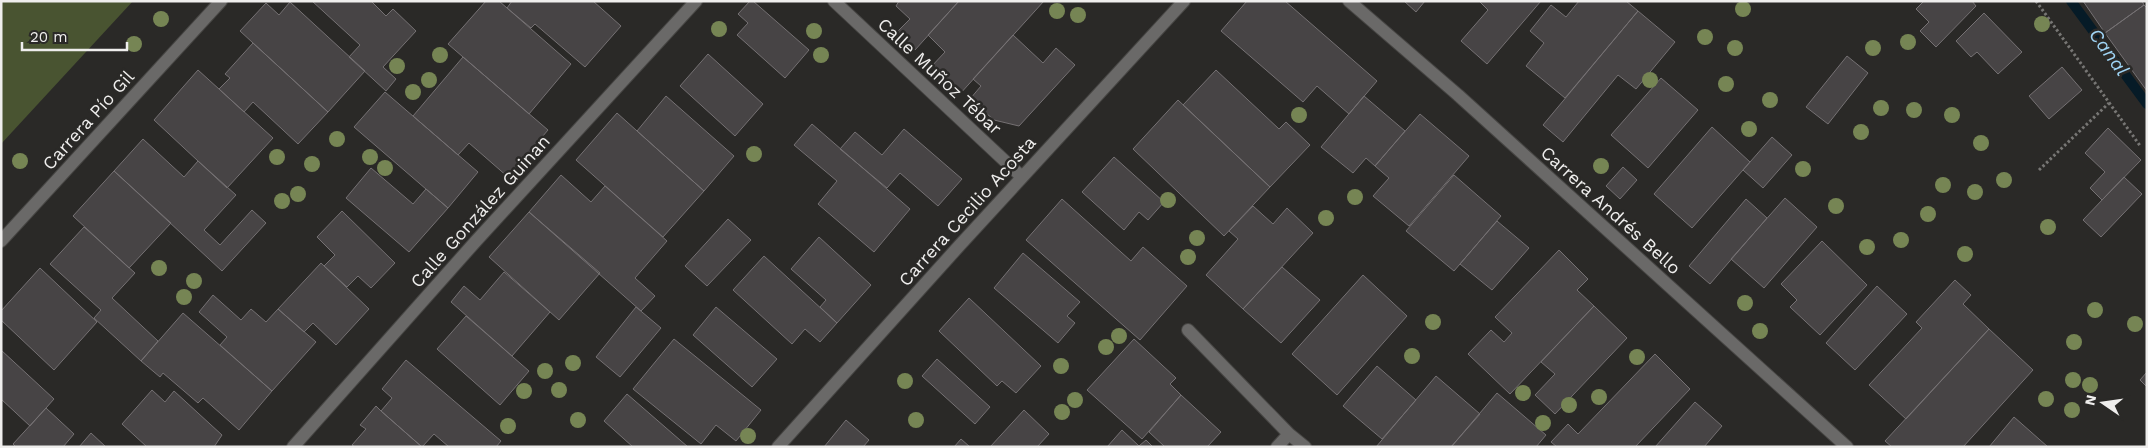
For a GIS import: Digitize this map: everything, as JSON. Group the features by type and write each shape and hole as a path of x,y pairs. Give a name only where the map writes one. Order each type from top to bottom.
{"street":[{"name":"Carrera Pío Gil","path":"1,241 221,1"},
{"name":"Calle González Guinan","path":"293,447 476,241 696,1"},
{"name":"Calle Muñoz Tébar","path":"834,1 1022,177"},
{"name":"Carrera Cecilio Acosta","path":"779,446 1184,1"},
{"name":"Carrera Andrés Bello","path":"1349,1 1458,95 1847,447"},
{"path":"1188,330 1289,434 1305,447"},
{"path":"1277,447 1289,434"}],"path":[{"path":"2036,1 2141,148"},
{"path":"2039,170 2109,104"}],"green space":[{"path":"1,1 133,1 1,144"}],"building":[{"path":"312,1 371,1 386,16 393,9 416,31 383,67 396,79 386,91 349,57 360,45"},
{"path":"486,1 499,1 571,64 529,114 448,44"},
{"path":"512,1 593,1 621,26 585,67 535,24 531,28 507,8"},
{"path":"750,1 753,1 809,50 785,78 737,35 748,23 738,14"},
{"path":"899,1 959,1 915,50 896,33 910,19 896,6"},
{"path":"959,1 1044,1 959,95 930,68 945,52 928,35"},
{"path":"1247,1 1285,1 1377,81 1349,114 1317,86 1303,102 1221,31"},
{"path":"1404,1 1425,1 1416,12"},
{"path":"1479,1 1541,1 1487,64 1461,41 1488,10"},
{"path":"1579,1 1626,1 1638,11 1565,98 1526,66 1544,43 1530,31 1551,5 1566,17"},
{"path":"1924,1 1972,1 1976,6 1936,47 1920,31 1929,22 1916,9"},
{"path":"2083,1 2142,1 2144,5 2105,33"},
{"path":"290,2 365,71 328,112 240,31 266,3 279,15"},
{"path":"2144,5 2147,8 2147,91 2105,33"},
{"path":"1638,11 1675,42 1636,89 1618,75 1563,142 1543,125"},
{"path":"1984,13 2022,52 1998,74 1977,52 1971,57 1956,41"},
{"path":"1013,35 1043,63 1056,48 1075,65 1019,126 994,120 970,99 981,86 973,79"},
{"path":"253,43 328,112 298,144 253,102 244,112 219,89 230,78 225,74"},
{"path":"708,54 763,104 735,136 680,86"},
{"path":"1847,56 1868,73 1828,124 1806,107"},
{"path":"463,57 548,130 508,177 469,143 458,155 413,116"},
{"path":"2062,67 2082,90 2049,119 2029,96"},
{"path":"198,70 273,138 227,188 154,120"},
{"path":"1216,70 1279,129 1286,122 1310,145 1270,187 1183,105"},
{"path":"1661,78 1698,110 1648,168 1611,135"},
{"path":"385,92 478,172 448,208 354,127"},
{"path":"666,96 734,156 704,191 637,131"},
{"path":"1364,96 1405,131 1375,166 1366,158 1353,173 1321,147"},
{"path":"1178,100 1270,187 1224,236 1133,149"},
{"path":"617,113 704,191 663,237 576,160"},
{"path":"1420,114 1469,156 1409,226 1373,196 1389,178 1375,166"},
{"path":"812,124 910,209 874,252 818,204 837,181 794,145"},
{"path":"1712,127 1750,162 1692,228 1654,194"},
{"path":"2108,128 2141,160 2102,200 2090,188 2105,172 2085,153"},
{"path":"904,129 962,179 938,206 900,173 887,188 840,149 855,132 882,155"},
{"path":"1772,137 1792,155 1763,188 1743,170"},
{"path":"143,139 184,177 198,161 236,195 204,230 220,245 252,210 266,223 222,271 114,171"},
{"path":"1114,157 1164,202 1148,220 1139,212 1124,230 1082,192"},
{"path":"1623,167 1637,180 1620,199 1606,186"},
{"path":"371,168 413,204 426,189 448,208 409,252 346,198"},
{"path":"114,171 171,223 129,268 73,216"},
{"path":"561,175 591,202 605,186 667,241 635,278 655,296 641,311 529,212"},
{"path":"1454,175 1501,216 1454,271 1406,231"},
{"path":"2124,177 2142,194 2101,237 2083,220"},
{"path":"1785,198 1817,227 1764,288 1731,259"},
{"path":"1062,199 1131,261 1143,247 1187,286 1140,340 1026,240"},
{"path":"1746,199 1767,218 1710,284 1689,266"},
{"path":"1253,206 1273,224 1287,208 1313,233 1243,309 1206,275 1238,239 1229,231"},
{"path":"342,211 395,263 371,288 358,276 347,287 324,266 335,255 317,237"},
{"path":"529,212 600,273 559,320 489,257"},
{"path":"728,219 751,240 707,286 685,266"},
{"path":"1497,221 1529,248 1492,290 1460,264"},
{"path":"84,227 135,273 112,298 158,341 141,361 94,318 101,310 50,264"},
{"path":"819,237 871,285 837,323 820,307 826,300 791,269"},
{"path":"1822,241 1867,285 1820,335 1790,307 1797,300 1781,284"},
{"path":"1559,250 1588,279 1577,290 1594,306 1510,394 1468,354 1491,330 1504,342 1512,333 1495,317"},
{"path":"1023,253 1080,302 1067,316 1075,323 1058,343 994,288"},
{"path":"764,256 837,323 820,342 805,329 792,344 733,290"},
{"path":"321,263 369,309 336,345 313,323 304,332 278,309"},
{"path":"1282,267 1320,300 1281,343 1243,309"},
{"path":"40,268 97,322 54,370 1,320 1,311"},
{"path":"504,272 550,312 512,356 451,302 464,286 480,300"},
{"path":"1363,275 1407,316 1337,395 1292,354"},
{"path":"1955,280 1971,295 1963,304 1989,329 1906,419 1869,385 1922,328 1916,322"},
{"path":"1877,286 1907,314 1855,370 1826,343"},
{"path":"213,295 241,320 251,309 266,322 278,309 316,342 272,391 220,345 227,337 199,312"},
{"path":"969,298 1041,366 1016,393 1002,381 997,386 939,331"},
{"path":"1594,306 1627,338 1555,414 1535,395 1555,374 1541,362"},
{"path":"636,307 661,328 620,377 596,357"},
{"path":"716,307 777,359 752,387 693,335"},
{"path":"183,313 272,391 239,430 203,398 198,403 163,373 160,377 141,361"},
{"path":"466,316 529,371 500,405 437,349"},
{"path":"1989,329 2033,370 1963,447 1892,447 1885,441"},
{"path":"674,339 761,410 736,441 716,425 701,444 633,389"},
{"path":"1134,339 1176,378 1170,384 1181,395 1142,439 1087,390"},
{"path":"1,350 54,399 30,426 1,399"},
{"path":"1655,354 1690,389 1635,447 1557,447 1551,442 1568,424 1578,434"},
{"path":"937,359 990,407 975,424 922,376"},
{"path":"406,360 501,441 496,447 449,447 434,434 422,447 381,411 392,398 382,389"},
{"path":"1377,366 1416,400 1382,439 1343,406"},
{"path":"2147,372 2147,387 2140,380"},
{"path":"1436,376 1480,414 1451,447 1376,447"},
{"path":"152,390 165,402 174,391 222,435 214,447 147,447 122,424"},
{"path":"1497,393 1546,435 1536,447 1451,447"},
{"path":"627,394 688,447 633,447 604,421"},
{"path":"1181,395 1221,432 1207,447 1165,447 1149,432"},
{"path":"1695,402 1722,426 1704,447 1655,447"},
{"path":"376,406 422,447 355,447 352,445 366,429 360,425"},
{"path":"46,408 74,434 63,447 16,447 13,444"},
{"path":"1024,410 1049,434 1037,447 990,447"},
{"path":"2014,417 2048,447 1989,447"},
{"path":"846,420 869,440 863,447 824,447"},
{"path":"1122,430 1139,446 1146,440 1153,447 1107,447"},
{"path":"91,433 106,447 79,447"},
{"path":"961,439 970,447 954,447"}],"waterway":[{"name":"Canal","path":"2071,1 2147,104"}]}
